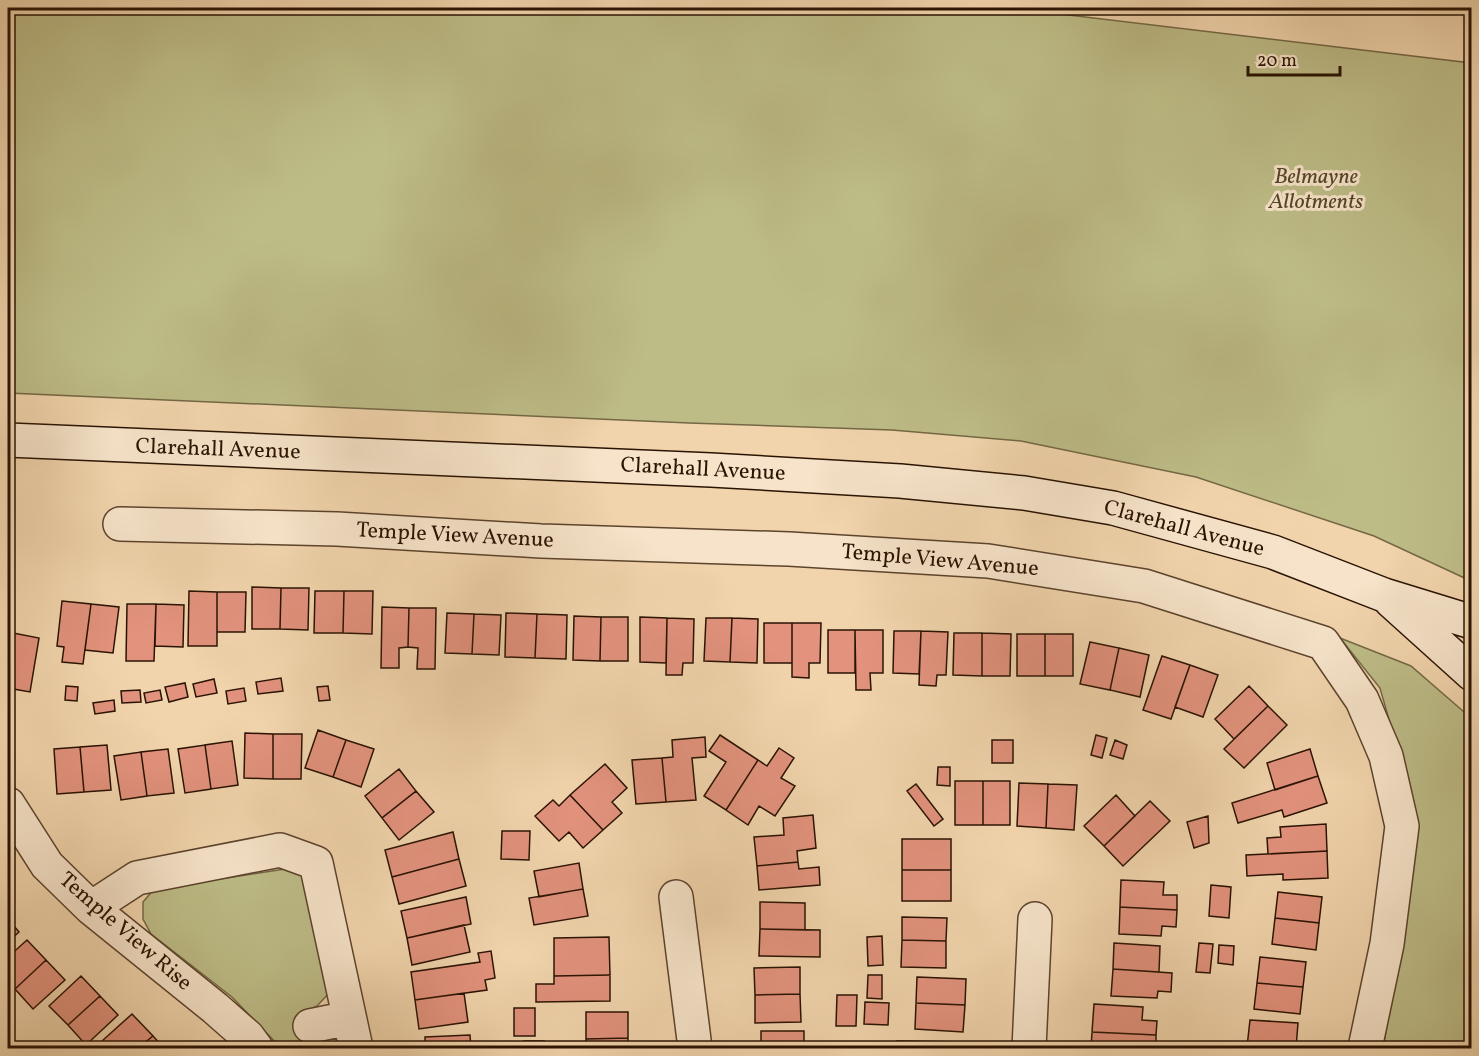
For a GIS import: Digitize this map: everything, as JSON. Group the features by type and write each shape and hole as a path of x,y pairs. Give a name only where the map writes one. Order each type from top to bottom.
{"street":[{"name":"Clarehall Avenue","path":"8,440 723,471 900,481 1024,493 1113,508 1272,552 1384,595 1472,622"},
{"name":"Temple View Avenue","path":"120,524 337,529 541,541 789,549 988,561 1144,586 1323,643 1362,700 1386,756 1402,826 1387,945 1365,1048"},
{"name":"Clarehall Avenue","path":"1384,595 1472,674"},
{"name":"Temple View Rise","path":"8,804 47,865 91,908 215,1008 248,1037 256,1048"},
{"path":"91,908 137,878 280,850 316,863 352,1033 310,1026"},
{"path":"676,897 695,1048"},
{"path":"1029,1048 1035,919"}],"green space":[{"name":"Belmayne Allotments","path":"8,8 1010,8 1471,63 1471,581 1374,536 1196,477 1021,441 892,430 8,393"},
{"path":"1340,638 1411,666 1471,718 1471,1048 1383,1048 1417,818 1380,688"},
{"path":"285,869 293,870 304,877 332,990 317,1006 301,1015 307,1040 327,1041 336,1048 281,1048 232,997 151,934 143,919 143,902 154,889"}],"building":[{"path":"252,587 281,588 280,629 252,629"},
{"path":"281,588 309,588 308,630 280,629"},
{"path":"189,591 217,592 217,646 188,646"},
{"path":"315,591 344,591 343,633 314,633"},
{"path":"344,591 373,591 372,634 343,633"},
{"path":"217,592 246,592 245,632 217,632"},
{"path":"62,601 91,604 83,664 62,662 64,647 57,646"},
{"path":"91,604 119,607 113,653 85,650"},
{"path":"127,604 156,604 154,661 126,661"},
{"path":"156,604 184,605 183,647 155,646"},
{"path":"382,607 409,608 408,647 399,648 399,668 381,668"},
{"path":"409,608 436,608 435,669 417,669 418,648 408,647"},
{"path":"447,613 474,614 472,654 445,653"},
{"path":"506,613 537,614 535,658 505,657"},
{"path":"474,614 501,615 499,655 472,654"},
{"path":"537,614 567,615 566,659 535,658"},
{"path":"574,616 601,617 600,661 573,660"},
{"path":"601,617 628,617 628,661 600,661"},
{"path":"640,617 667,618 666,663 640,662"},
{"path":"667,618 694,619 693,663 683,663 682,675 666,675"},
{"path":"706,618 732,618 730,662 704,661"},
{"path":"732,618 758,619 757,663 730,662"},
{"path":"764,623 792,623 792,663 764,663"},
{"path":"792,623 821,623 820,663 809,663 809,678 792,677"},
{"path":"828,630 855,630 855,673 828,673"},
{"path":"855,630 883,630 883,673 870,673 871,690 856,690"},
{"path":"894,631 921,631 919,674 893,673"},
{"path":"921,631 948,632 946,675 937,675 936,686 919,685"},
{"path":"8,632 39,638 30,692 8,688"},
{"path":"954,633 982,633 982,676 953,675"},
{"path":"982,633 1011,634 1010,676 982,676"},
{"path":"1017,634 1045,634 1045,676 1017,676"},
{"path":"1045,634 1073,634 1073,676 1045,676"},
{"path":"1090,642 1119,648 1110,690 1080,684"},
{"path":"1119,648 1149,655 1140,697 1110,690"},
{"path":"1162,656 1190,665 1171,719 1143,710"},
{"path":"1190,665 1218,675 1203,717 1175,707"},
{"path":"281,678 283,691 258,694 256,682"},
{"path":"214,679 217,693 196,697 193,684"},
{"path":"185,683 188,697 169,702 165,687"},
{"path":"66,686 78,687 77,701 65,700"},
{"path":"328,686 330,700 319,701 317,687"},
{"path":"1249,686 1268,706 1234,739 1215,719"},
{"path":"244,688 246,701 228,704 226,691"},
{"path":"140,690 141,702 122,703 121,691"},
{"path":"160,690 162,700 146,703 144,693"},
{"path":"114,700 115,711 95,714 93,703"},
{"path":"1268,706 1287,725 1244,768 1224,749"},
{"path":"318,730 346,740 333,777 305,768"},
{"path":"245,733 273,734 273,779 244,778"},
{"path":"273,734 302,734 301,779 273,779"},
{"path":"720,735 758,760 726,810 704,796 726,762 709,751"},
{"path":"1096,735 1107,738 1102,758 1091,755"},
{"path":"705,737 706,757 692,758 696,800 666,802 662,758 673,757 672,740"},
{"path":"346,740 374,749 361,787 333,777"},
{"path":"992,740 1013,740 1013,763 992,763"},
{"path":"1115,740 1127,745 1123,759 1110,755"},
{"path":"232,741 238,785 211,789 205,745"},
{"path":"107,745 111,790 84,792 80,747"},
{"path":"205,745 211,789 185,793 178,749"},
{"path":"80,747 84,792 57,794 54,749"},
{"path":"779,748 794,758 781,778 795,786 775,816 759,806 748,825 726,810 758,760 767,766"},
{"path":"168,749 174,793 147,796 141,752"},
{"path":"1310,749 1318,776 1275,790 1267,763"},
{"path":"141,752 147,796 121,800 114,756"},
{"path":"662,758 666,802 636,804 632,760"},
{"path":"605,764 627,788 612,802 622,813 603,830 570,795"},
{"path":"938,767 950,767 950,786 937,785"},
{"path":"399,769 416,791 382,818 365,796"},
{"path":"1318,776 1327,803 1284,817 1282,810 1238,823 1232,803"},
{"path":"955,781 983,781 983,825 955,825"},
{"path":"983,781 1010,781 1010,825 983,825"},
{"path":"1019,783 1048,784 1046,828 1017,826"},
{"path":"916,784 943,819 934,826 907,791"},
{"path":"1048,784 1077,785 1074,830 1046,828"},
{"path":"416,791 434,812 399,840 382,818"},
{"path":"570,795 603,830 583,848 569,832 559,841 535,816 553,800 559,806"},
{"path":"1116,795 1135,816 1104,846 1084,826"},
{"path":"1150,801 1170,821 1123,866 1104,846"},
{"path":"813,815 816,848 797,851 798,862 757,866 754,837 784,835 783,818"},
{"path":"1208,816 1209,843 1194,848 1187,822"},
{"path":"1326,824 1327,851 1268,854 1267,838 1281,837 1280,827"},
{"path":"502,831 530,831 529,860 501,859"},
{"path":"453,832 459,859 392,877 385,850"},
{"path":"902,839 951,839 951,870 902,870"},
{"path":"1327,851 1328,878 1283,880 1283,874 1247,876 1246,855"},
{"path":"459,859 466,886 399,904 392,877"},
{"path":"798,862 799,869 819,867 820,885 759,890 757,866"},
{"path":"579,863 583,889 539,897 534,871"},
{"path":"902,870 951,870 951,901 902,901"},
{"path":"1121,880 1164,882 1163,895 1177,895 1177,910 1120,907"},
{"path":"1211,885 1231,887 1229,918 1209,916"},
{"path":"583,889 588,916 534,925 529,898"},
{"path":"1278,892 1322,897 1319,923 1275,918"},
{"path":"466,897 471,924 407,938 401,911"},
{"path":"760,902 805,903 805,930 760,929"},
{"path":"1120,907 1177,910 1176,927 1162,926 1161,936 1119,934"},
{"path":"902,917 947,918 946,941 902,940"},
{"path":"1275,918 1319,923 1316,950 1272,944"},
{"path":"8,919 19,932 8,942"},
{"path":"464,925 470,952 412,965 407,938"},
{"path":"760,929 820,930 820,957 759,956"},
{"path":"882,936 883,965 868,966 867,937"},
{"path":"609,937 610,975 554,976 554,938"},
{"path":"27,940 46,960 15,989 8,981 8,957"},
{"path":"902,940 946,941 946,968 901,967"},
{"path":"1114,943 1160,946 1159,972 1113,969"},
{"path":"1199,943 1213,944 1210,973 1196,972"},
{"path":"1219,945 1234,946 1233,965 1218,963"},
{"path":"491,951 495,978 485,980 487,990 415,1000 411,972 480,962 478,953"},
{"path":"1260,957 1306,962 1303,987 1257,983"},
{"path":"46,960 65,980 33,1009 15,989"},
{"path":"800,967 800,994 755,995 754,968"},
{"path":"1113,969 1172,973 1171,992 1158,991 1157,998 1111,996"},
{"path":"610,975 610,1001 536,1002 536,984 554,984 554,976"},
{"path":"868,975 882,975 882,999 867,998"},
{"path":"81,976 100,996 68,1025 49,1006"},
{"path":"917,977 966,979 965,1005 916,1003"},
{"path":"1257,983 1303,987 1300,1014 1254,1009"},
{"path":"464,993 468,1022 419,1029 415,1000"},
{"path":"800,994 801,1022 755,1023 755,995"},
{"path":"837,995 857,995 856,1026 836,1026"},
{"path":"100,996 118,1015 86,1045 68,1025"},
{"path":"865,1002 889,1003 888,1025 864,1024"},
{"path":"916,1003 965,1005 963,1032 915,1029"},
{"path":"1094,1004 1143,1007 1142,1020 1157,1021 1156,1035 1092,1032"},
{"path":"514,1008 535,1008 535,1036 514,1036"},
{"path":"586,1012 628,1012 628,1038 586,1039"},
{"path":"132,1014 153,1036 138,1048 109,1048 102,1041"},
{"path":"1250,1020 1298,1023 1296,1048 1247,1047"},
{"path":"761,1031 804,1031 804,1048 761,1048"},
{"path":"1092,1032 1156,1035 1156,1048 1091,1048"},
{"path":"470,1035 471,1048 425,1048 425,1037"},
{"path":"153,1036 164,1048 138,1048"},
{"path":"628,1038 628,1048 586,1048 586,1039"},
{"path":"524,1041 544,1041 544,1048 524,1048"},
{"path":"897,1041 965,1042 965,1048 897,1048"}]}
